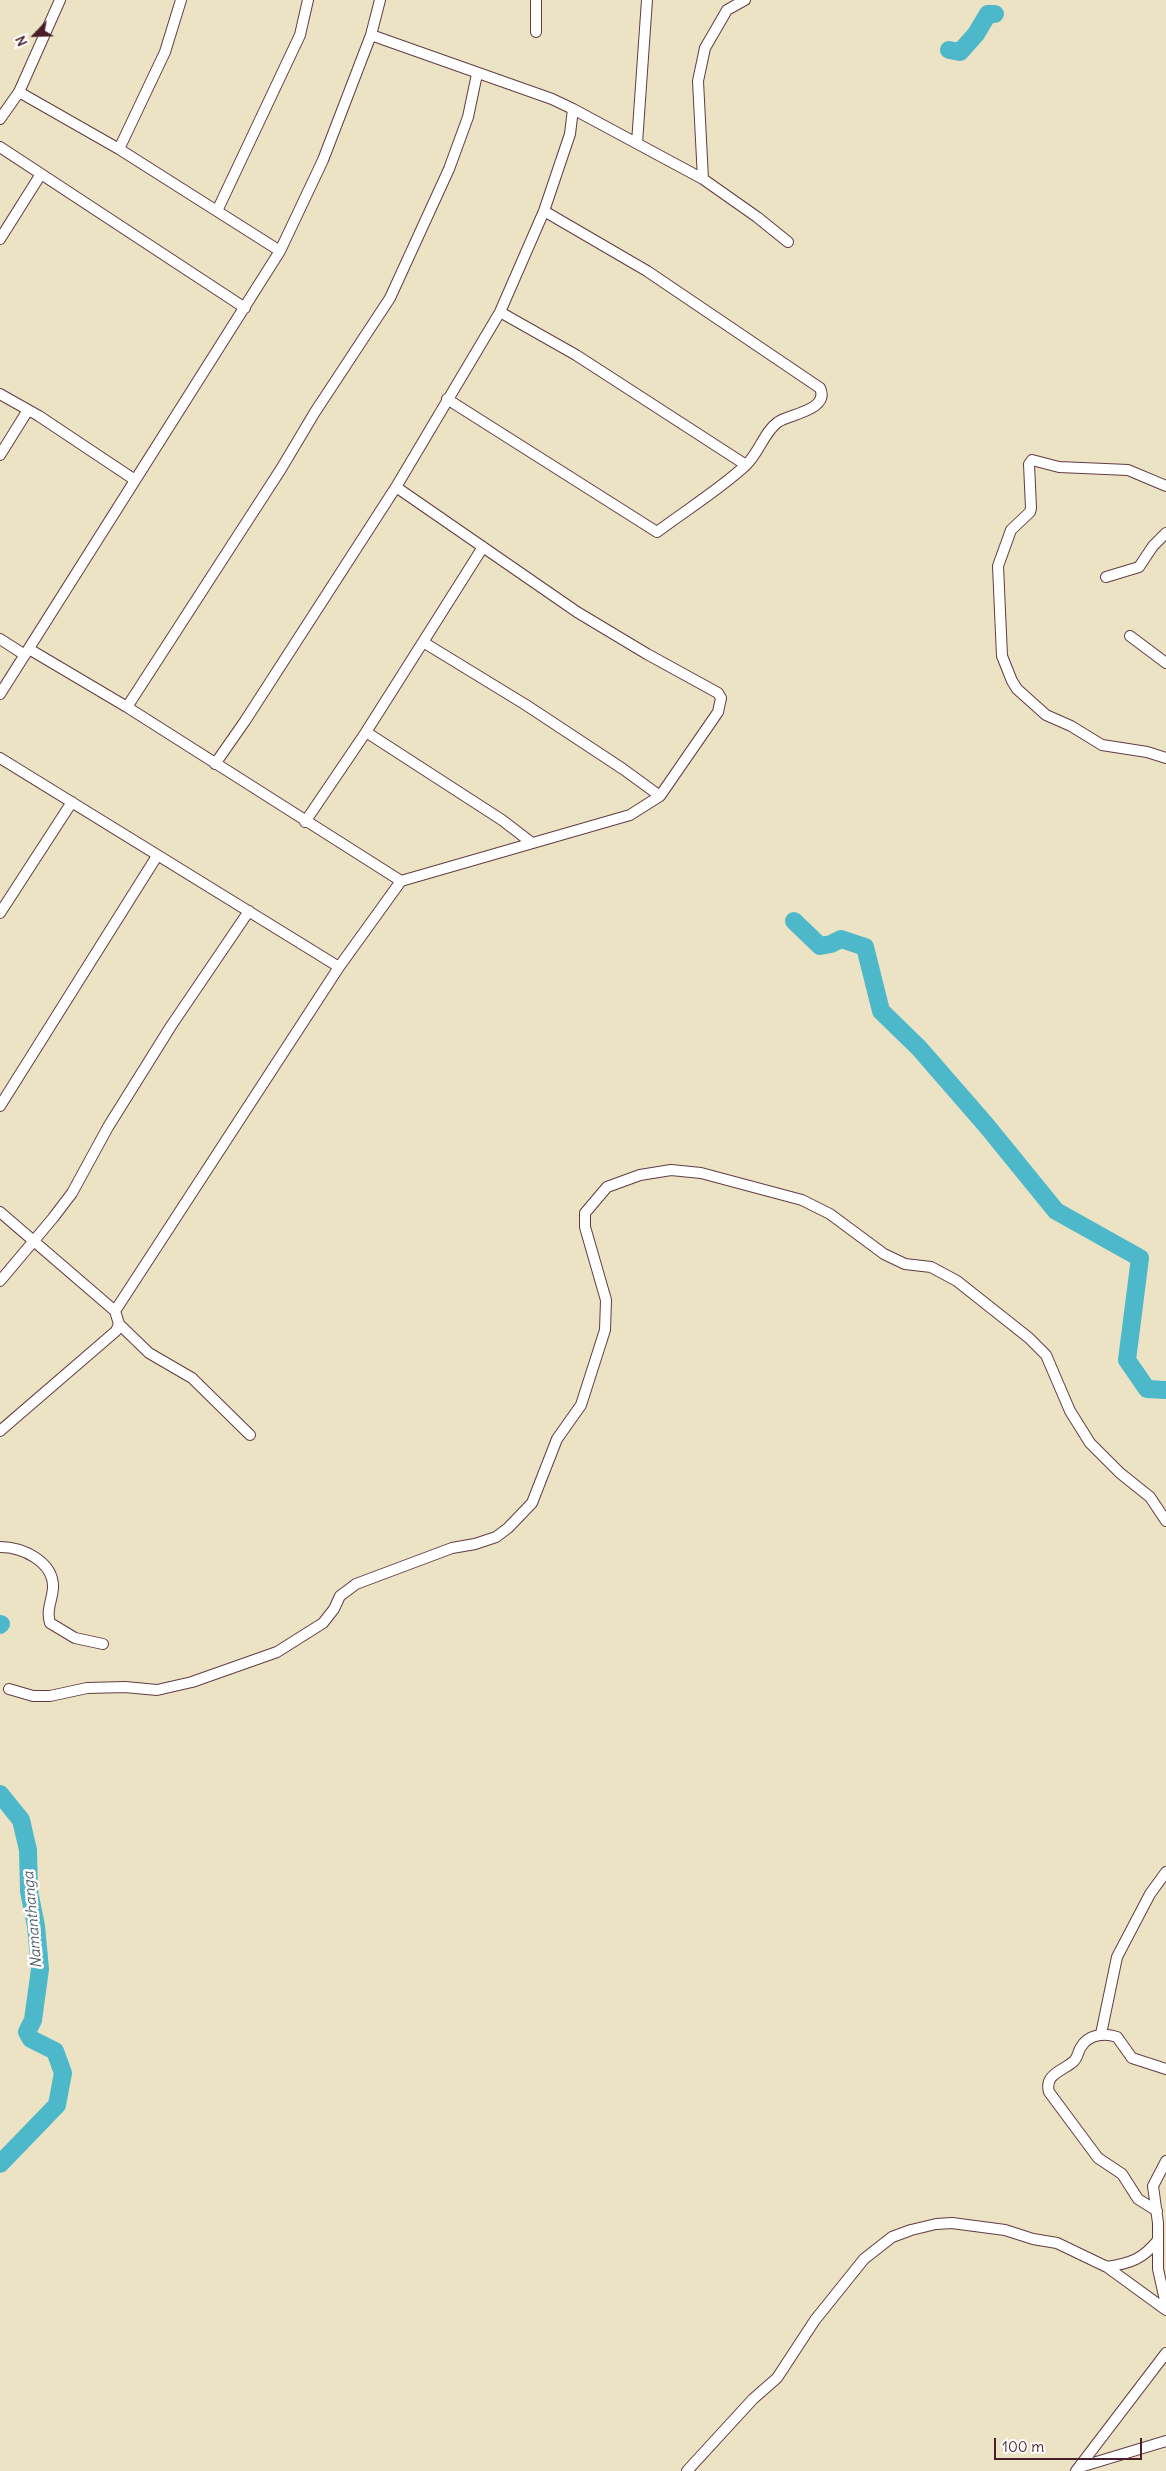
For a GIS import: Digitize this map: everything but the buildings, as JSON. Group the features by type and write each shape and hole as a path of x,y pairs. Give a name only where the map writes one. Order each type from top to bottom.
{"street":[{"path":"0,119 19,92 60,0"},
{"path":"119,149 165,52 181,0"},
{"path":"217,210 300,35 308,0"},
{"path":"0,694 280,251 323,160 371,35 380,0"},
{"path":"536,0 536,32"},
{"path":"637,143 647,0"},
{"path":"702,179 698,81 705,48 727,10 745,0"},
{"path":"371,35 477,74 552,98 573,108 702,179 757,216 788,242"},
{"path":"127,707 390,298 449,169 468,117 477,74"},
{"path":"19,92 119,149 280,251"},
{"path":"215,764 245,721 396,487 500,312 544,211 570,134 573,108"},
{"path":"0,148 245,308"},
{"path":"0,239 41,174"},
{"path":"447,399 658,532 746,465 778,422 816,405 822,395 820,388 647,271 544,211"},
{"path":"500,312 576,355 746,465"},
{"path":"0,394 28,410 135,480"},
{"path":"0,454 28,410"},
{"path":"1166,486 1128,470 1068,468 1032,460 1029,464 1030,512 1011,530 1002,548 998,566 1002,656 1017,689 1046,715 1071,726 1102,745 1147,752 1166,758"},
{"path":"115,1311 339,967 401,881 630,815 660,796 718,712 721,698 718,693 647,654 578,612 396,487"},
{"path":"1106,577 1139,568 1153,546 1166,532"},
{"path":"305,822 366,732 483,547"},
{"path":"1130,636 1166,663"},
{"path":"0,639 127,707 305,822 401,881"},
{"path":"422,642 534,710 660,796"},
{"path":"366,732 502,820 532,843"},
{"path":"0,758 339,967"},
{"path":"0,913 72,802"},
{"path":"0,1106 157,856"},
{"path":"0,1281 72,1193 108,1127 171,1026 249,911"},
{"path":"8,1689 33,1696 50,1696 87,1688 125,1687 157,1690 192,1682 277,1652 323,1623 334,1609 340,1596 356,1584 452,1548 475,1544 496,1536 508,1528 532,1503 557,1439 581,1405 604,1330 606,1300 584,1227 585,1213 607,1187 640,1175 671,1170 701,1173 802,1200 830,1214 884,1254 905,1264 931,1267 957,1281 1029,1338 1046,1355 1070,1411 1090,1443 1120,1473 1150,1497 1166,1521"},
{"path":"0,1212 115,1311 119,1324 149,1353 192,1378 250,1435"},
{"path":"0,1431 116,1331 119,1324"},
{"path":"0,1547 18,1549 46,1566 53,1581 48,1611 50,1623 75,1638 103,1644"},
{"path":"1101,2034 1117,1957 1150,1894 1166,1872"},
{"path":"1157,2211 1138,2199 1122,2174 1098,2158 1049,2092 1048,2080 1073,2062 1084,2043 1101,2034 1117,2036 1132,2058 1166,2069"},
{"path":"1166,2161 1153,2186 1157,2211 1158,2269 1166,2305"},
{"path":"687,2471 753,2399 777,2378 815,2320 864,2259 892,2237 936,2224 952,2223 1005,2230 1032,2239 1057,2243 1107,2267 1166,2310"},
{"path":"1107,2267 1125,2264 1146,2255 1158,2240"},
{"path":"1078,2469 1166,2353"},
{"path":"1078,2469 1166,2441"}],"waterway":[{"path":"949,50 960,52 976,34 988,14 995,14"},
{"path":"794,921 820,946 831,944 841,939 865,947 881,1011 919,1048 986,1125 1056,1211 1140,1258 1127,1360 1147,1389 1166,1390"},
{"name":"Namanthanga","path":"0,1794 21,1820 28,1850 29,1891 36,1926 40,1969 33,2020 27,2032 31,2039 55,2051 63,2073 57,2105 0,2164"}]}
